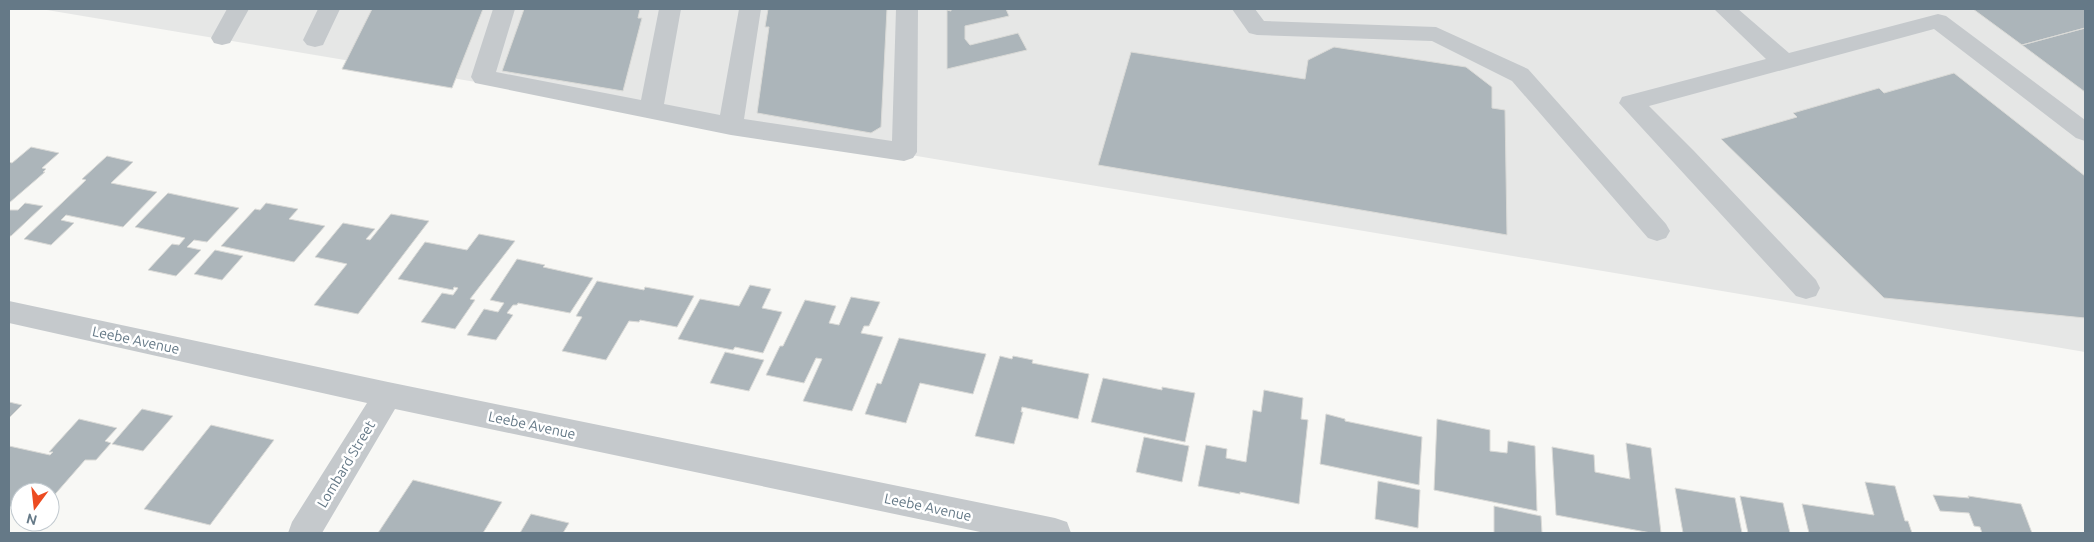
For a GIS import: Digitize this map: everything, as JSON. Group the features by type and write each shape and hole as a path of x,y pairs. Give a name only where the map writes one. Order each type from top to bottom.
{"street":[{"path":"222,38 238,9"},
{"path":"314,40 329,9"},
{"path":"504,9 483,77 731,126 904,152 907,9"},
{"path":"651,110 670,9"},
{"path":"731,126 750,9"},
{"path":"1243,9 1257,28 1436,34 1520,75 1656,231"},
{"path":"1725,9 1783,61"},
{"path":"1806,288 1685,157 1631,103 1938,21 2085,132"},
{"name":"Leebe Avenue","path":"9,312 388,395 1055,533"},
{"name":"Lombard Street","path":"304,533 388,395"}],"shaded area":[{"path":"41,9 2085,9 2085,352"}],"building":[{"path":"372,9 483,9 452,88 342,69"},
{"path":"524,9 640,9 638,18 642,18 623,91 502,71"},
{"path":"768,9 887,9 881,127 871,133 757,113 769,27 765,27"},
{"path":"951,9 1006,9 1009,16 965,26 965,39 970,45 1018,33 1027,50 947,69 947,10 951,11"},
{"path":"1973,9 2085,9 2085,28 2022,45"},
{"path":"2085,28 2085,92 2022,45"},
{"path":"1334,47 1466,67 1492,87 1492,108 1505,110 1507,235 1098,165 1131,52 1305,79 1308,60"},
{"path":"1954,73 2085,176 2085,318 1884,298 1721,139 1797,117 1793,113 1879,88 1884,93"},
{"path":"31,147 59,153 42,168 46,169 43,172 45,172 9,203 9,162 12,163"},
{"path":"107,156 133,162 111,183 157,192 123,227 66,215 61,220 74,223 51,245 24,239 86,180 82,179"},
{"path":"168,193 239,208 207,242 194,240 187,247 201,250 176,276 148,270 172,244 179,245 185,238 135,227"},
{"path":"25,203 43,206 9,236 9,210 18,210"},
{"path":"266,203 298,209 289,219 325,226 294,262 221,246 255,209 260,210"},
{"path":"391,214 429,221 358,314 314,305 347,264 315,257 343,223 375,229 366,239 370,240"},
{"path":"479,234 515,241 470,299 475,300 455,329 421,322 442,293 453,295 458,288 454,287 453,290 398,279 425,242 467,250"},
{"path":"215,250 243,256 222,280 194,274"},
{"path":"517,259 593,278 570,313 518,303 513,305 507,313 513,315 496,340 467,335 484,309 498,312 504,303 490,300"},
{"path":"597,281 644,290 645,287 694,296 677,327 640,320 639,322 629,321 606,360 562,351 582,317 576,316"},
{"path":"750,285 771,289 762,308 782,312 763,353 735,347 733,350 678,339 700,299 739,306"},
{"path":"851,297 880,302 869,326 864,326 861,333 883,337 852,411 803,401 822,359 816,358 804,383 766,375 780,346 783,346 805,300 836,306 829,323 839,325"},
{"path":"899,338 986,354 973,394 920,383 906,423 865,414 877,383 881,384"},
{"path":"725,352 764,360 749,391 710,383"},
{"path":"1000,356 1012,359 1013,356 1033,360 1032,363 1089,374 1078,419 1022,407 1021,412 1023,412 1014,444 975,436"},
{"path":"1103,378 1162,390 1162,387 1195,393 1185,442 1091,422"},
{"path":"1264,390 1303,398 1301,419 1308,420 1299,504 1198,486 1206,445 1227,449 1226,458 1246,462 1253,410 1261,412"},
{"path":"9,402 22,405 9,418"},
{"path":"142,409 173,416 143,451 112,444"},
{"path":"1326,414 1345,419 1345,421 1422,437 1419,485 1320,464"},
{"path":"79,419 117,428 105,441 111,443 96,460 85,460 60,489 60,482 10,482 9,506 9,446 50,455 53,452 49,452"},
{"path":"1437,419 1490,430 1490,451 1507,453 1508,441 1535,446 1537,511 1434,490"},
{"path":"211,425 274,440 210,525 144,509"},
{"path":"1144,437 1189,446 1182,482 1136,472"},
{"path":"1626,443 1651,448 1661,533 1651,533 1556,515 1552,447 1594,455 1595,472 1630,479"},
{"path":"413,480 502,502 483,533 378,533"},
{"path":"1378,481 1420,490 1418,528 1375,519"},
{"path":"1865,482 1895,486 1905,521 1908,521 1912,533 1809,533 1802,504 1874,515"},
{"path":"1675,488 1735,498 1742,533 1683,533"},
{"path":"1933,495 1969,498 1968,496 2021,504 2032,533 1982,533 1980,527 1974,526 1969,513 1940,511"},
{"path":"1740,496 1783,503 1790,533 1748,533"},
{"path":"1494,506 1541,516 1542,533 1494,533"},
{"path":"531,514 569,523 563,533 520,533"}]}
